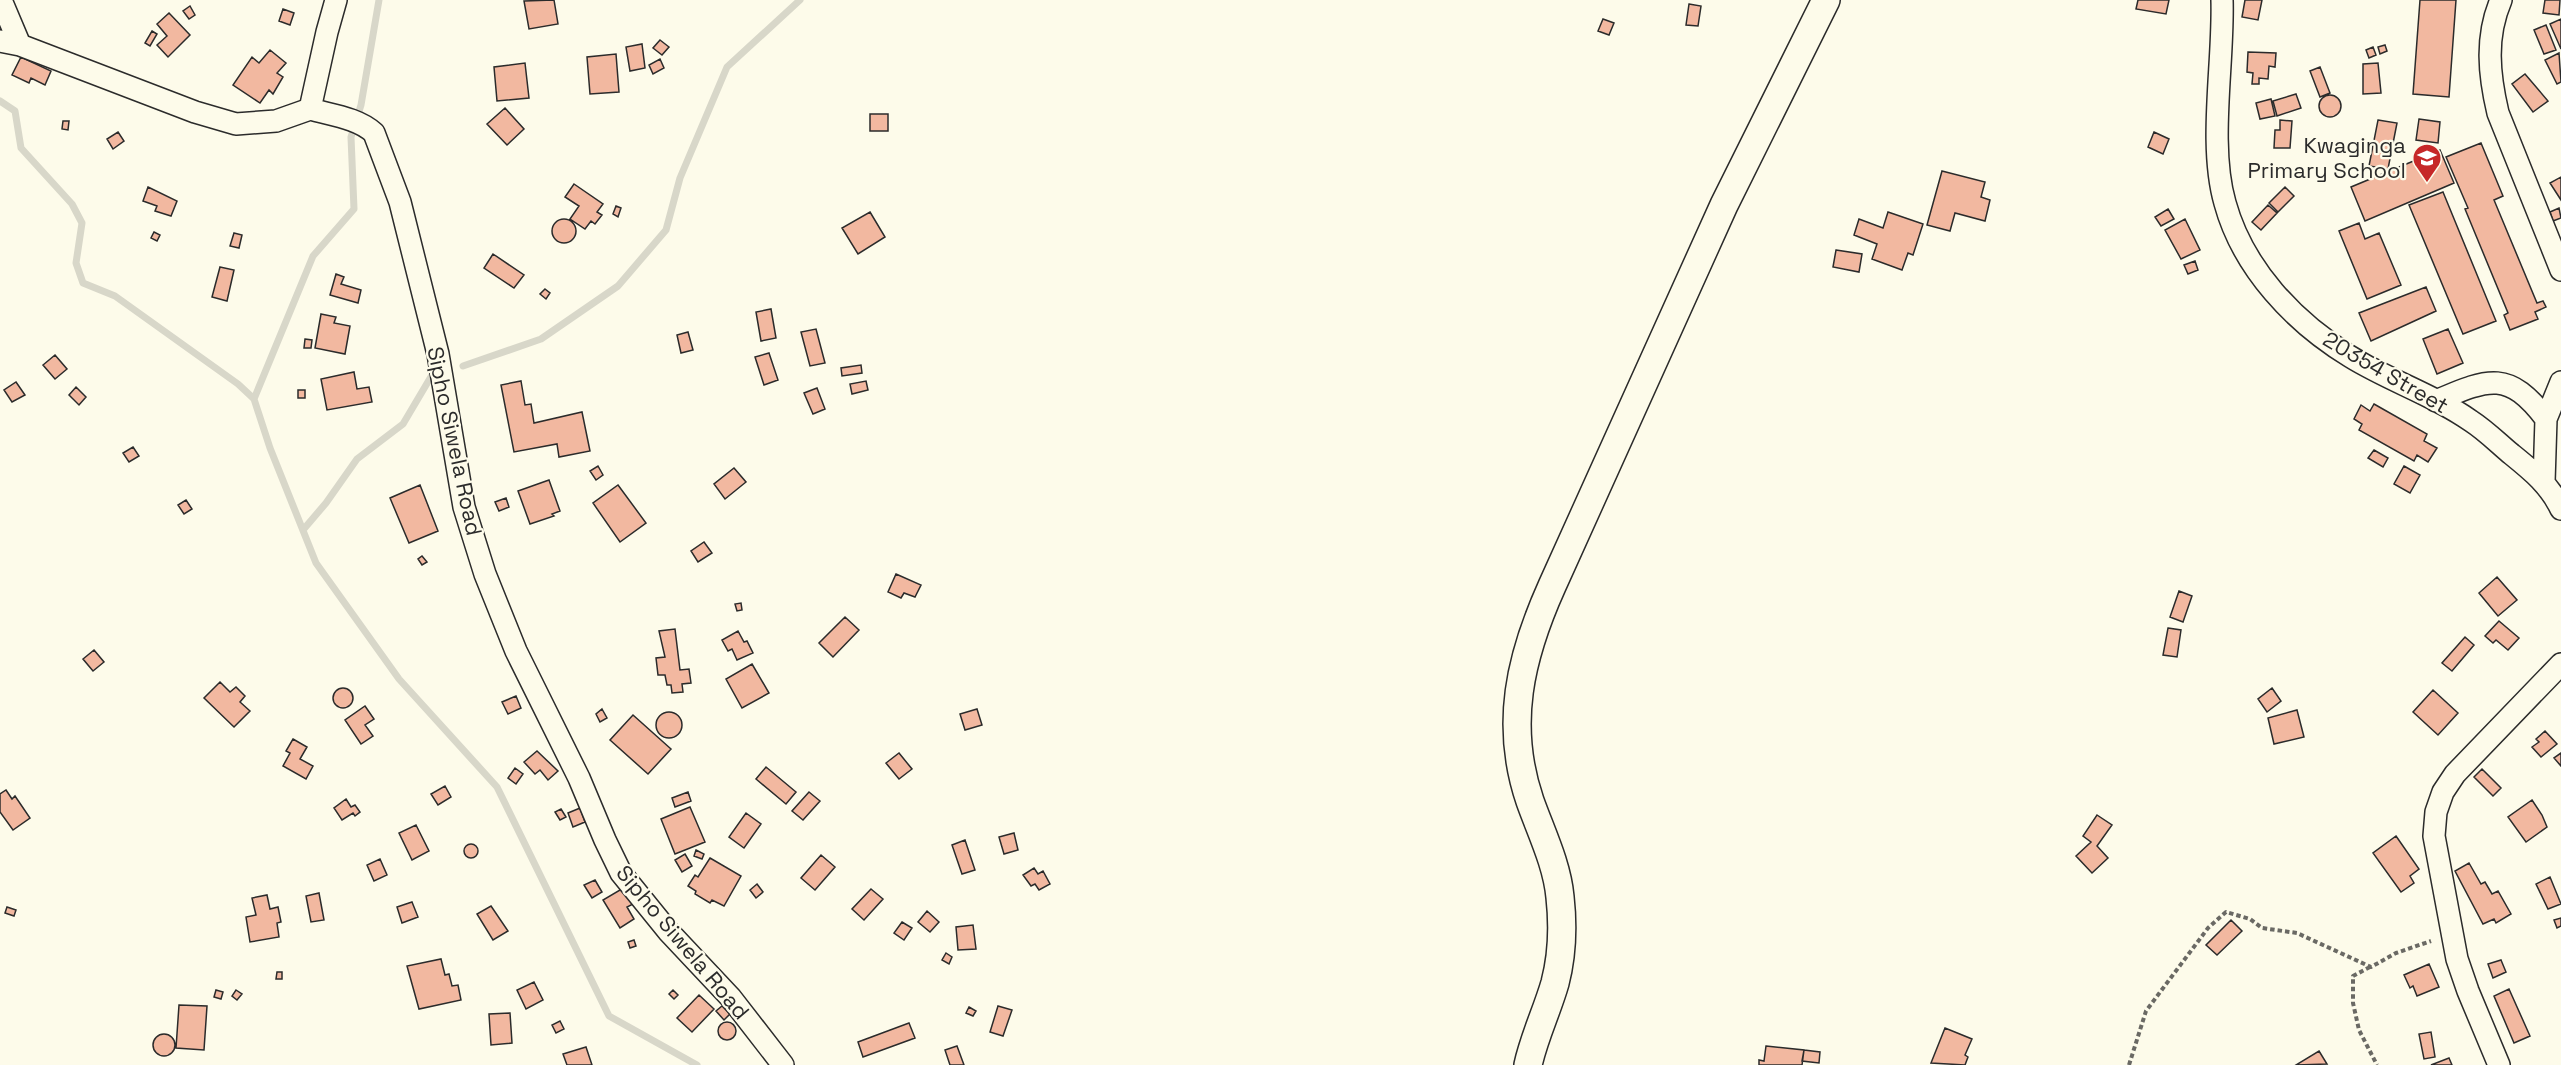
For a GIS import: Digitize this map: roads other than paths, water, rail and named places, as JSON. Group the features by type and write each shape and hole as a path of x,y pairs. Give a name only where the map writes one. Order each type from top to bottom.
{"street":[{"path":"1,0 10,43 195,112 236,124 276,121 310,109 336,0"},
{"path":"1528,1065 1555,980 1561,924 1556,874 1530,800 1519,754 1517,700 1527,648 1548,594 1724,205 1826,0"},
{"name":"20354 Street","path":"2222,0 2219,167 2225,203 2232,225 2271,289 2299,321 2352,358 2472,421 2544,482 2561,509"},
{"path":"2501,0 2489,47 2493,92 2498,113 2561,270"},
{"name":"Sipho Siwela Road","path":"310,109 345,118 369,128 374,133 405,224 438,354 465,507 485,574 516,651 579,778 604,840 621,873 668,931 731,998 783,1065"},
{"path":"2544,482 2546,419 2561,382"},
{"path":"2436,401 2477,384 2502,383 2521,390 2546,419"},
{"path":"2499,1065 2468,991 2452,934 2434,836 2436,812 2443,792 2455,774 2561,664"}],"waterway":[{"path":"254,399 313,256 354,209 351,137 361,105 379,0"},
{"path":"463,366 541,339 618,286 666,230 680,178 727,67 800,0"},
{"path":"0,101 15,111 21,148 72,204 82,223 76,263 83,283 115,296 238,384 254,399 270,448 316,563 399,679 497,787 609,1016 697,1065"},
{"path":"303,530 326,503 357,459 403,424 432,375"}],"place":[{"name":"Kwaginga Primary School","path":"2427,184"}]}
